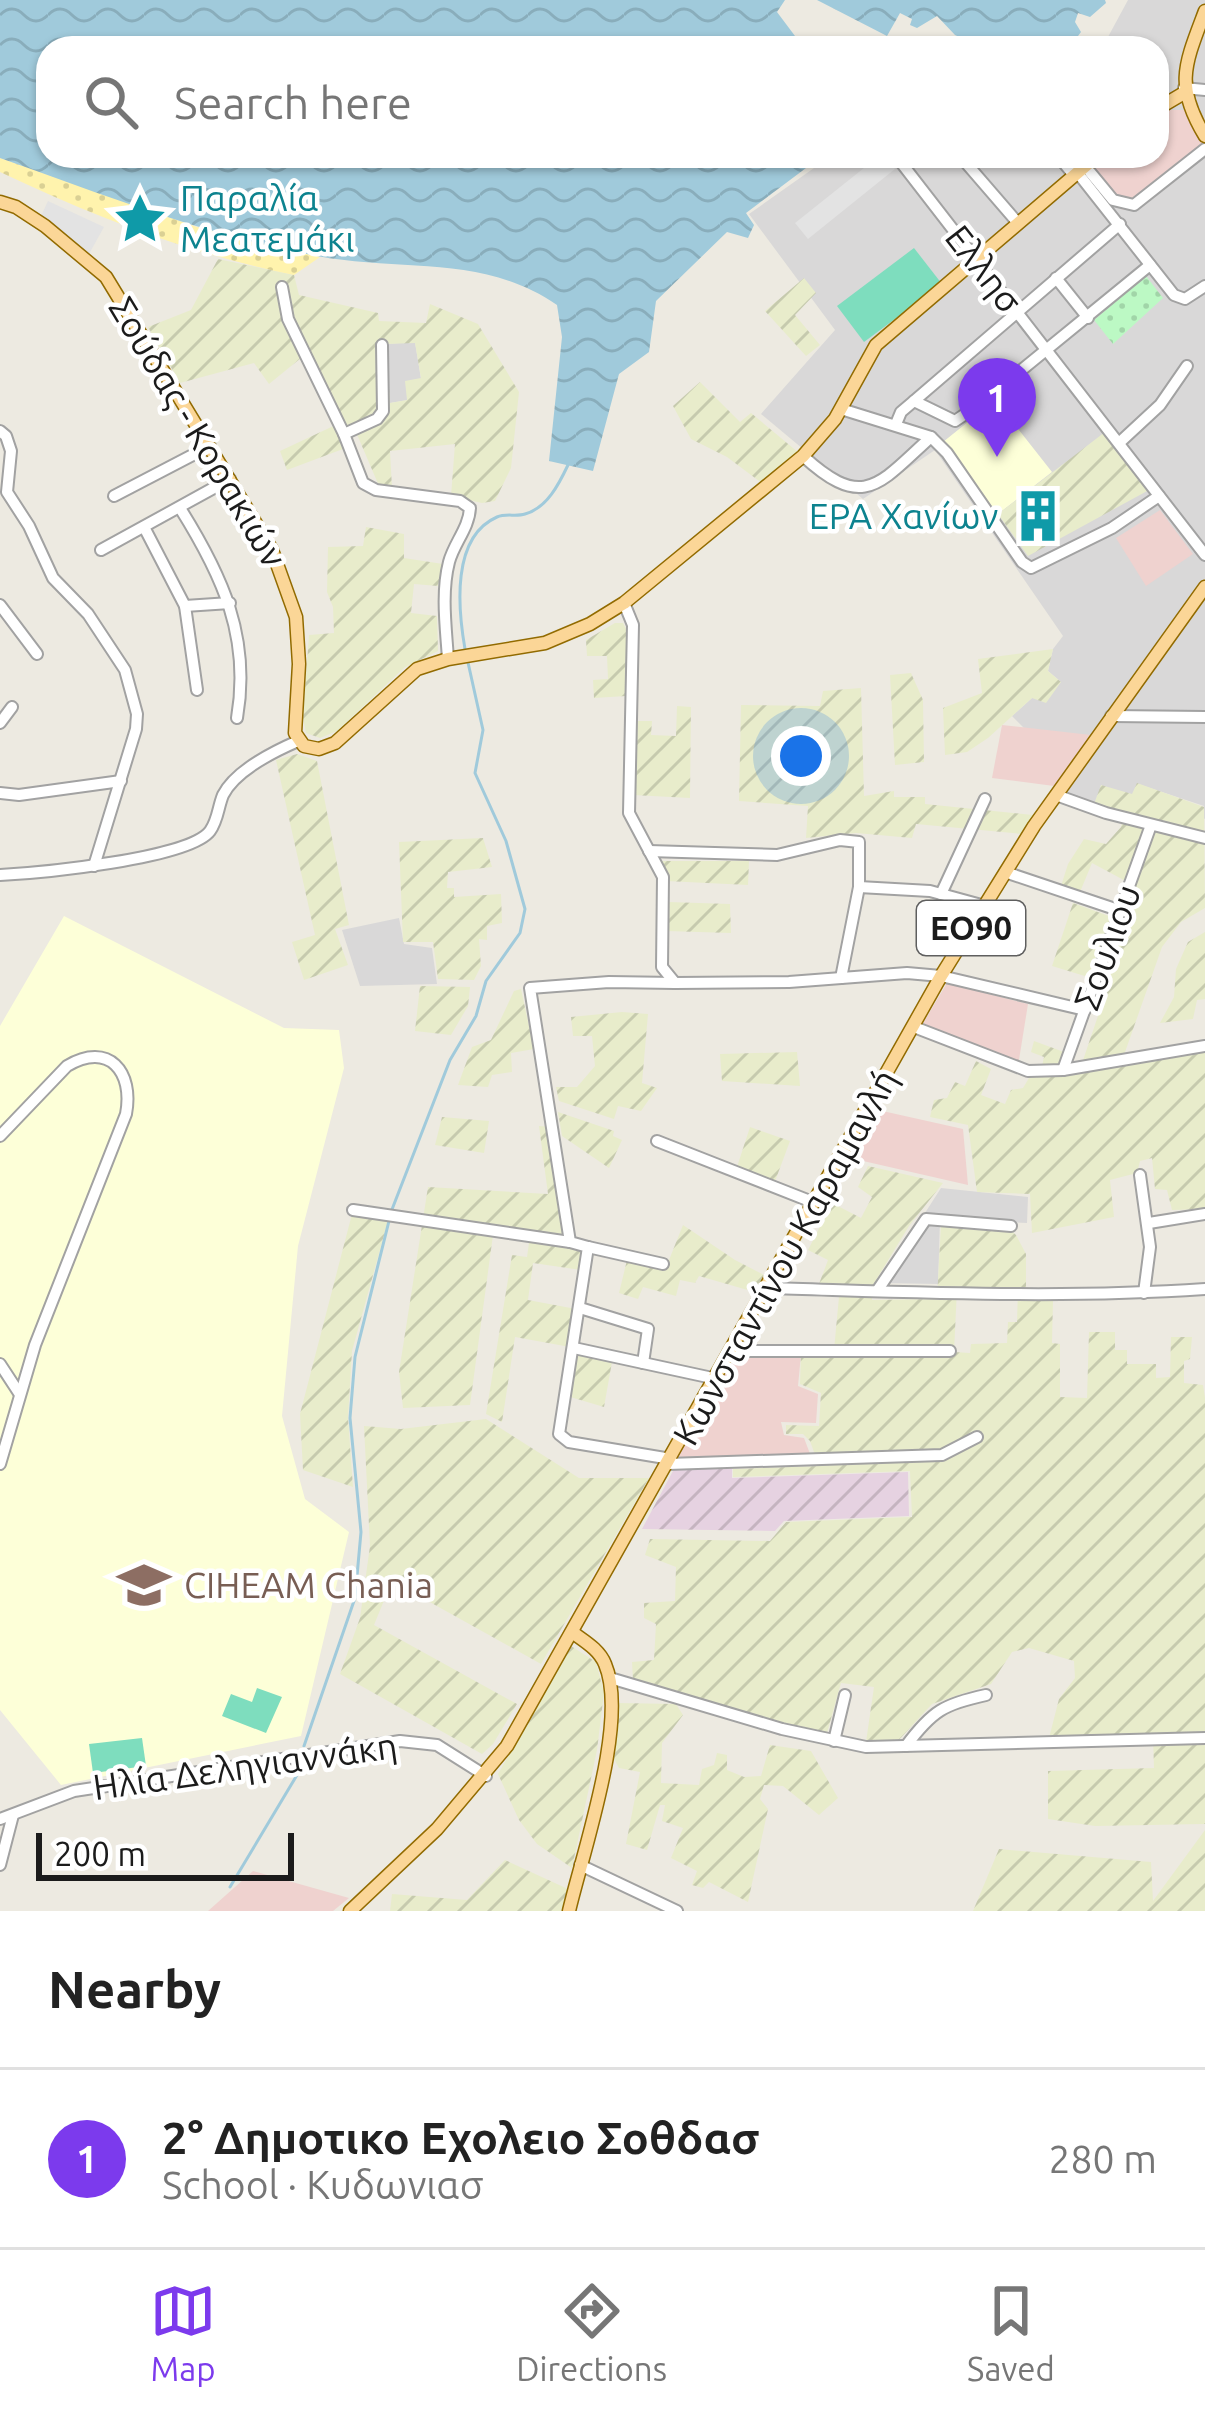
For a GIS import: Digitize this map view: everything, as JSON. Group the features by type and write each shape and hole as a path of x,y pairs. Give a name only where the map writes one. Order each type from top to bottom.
{"main road":[{"path":"1204,20 1186,65 1184,91 1205,136"},
{"path":"1169,101 1184,91"},
{"path":"298,741 309,748 329,747 407,676 452,659 545,644 624,603 803,456 841,410 876,345 1081,168"},
{"name":"Σούδας - Κορακιών","path":"0,202 45,226 106,277 272,550 296,617 299,664 293,725 298,741"},
{"name":"Κωνσταντίνου Καραμανλή","path":"350,1911 486,1776 717,1378 941,976 1056,795 1205,587"},
{"path":"569,1911 612,1715 610,1678 602,1656 572,1632"}],"street":[{"path":"1184,91 1205,90"},
{"path":"1075,168 1113,200 1135,205 1205,149"},
{"name":"Ελλησ","path":"909,168 1205,555"},
{"path":"975,168 1017,222"},
{"path":"1078,170 1178,298 1205,286"},
{"path":"896,424 914,401 1120,224"},
{"path":"914,401 955,421 1150,265"},
{"path":"1056,278 1088,318"},
{"path":"281,287 288,319 365,486 460,501 470,508 446,581 452,659"},
{"path":"344,434 377,419 383,411 382,345"},
{"path":"1119,443 1160,405 1187,366"},
{"path":"841,410 932,437 1031,568 1112,528 1159,496"},
{"path":"0,431 11,451 3,498 53,578 88,614 130,682 137,723 94,866"},
{"path":"803,456 835,483 863,488 878,483 932,437"},
{"path":"114,496 210,446"},
{"path":"101,550 230,479"},
{"path":"180,508 230,603 242,660 237,718"},
{"path":"144,527 185,606 197,690"},
{"path":"185,606 230,603"},
{"path":"624,603 633,625 629,813 663,877 662,967 675,983"},
{"path":"0,605 37,654"},
{"path":"0,723 12,707"},
{"path":"1111,716 1205,717"},
{"path":"0,875 132,859 205,836 224,791 277,750 298,741"},
{"path":"0,794 121,781"},
{"path":"1056,795 1205,838"},
{"path":"941,894 985,799"},
{"name":"Σουλιου","path":"1064,1070 1151,825"},
{"path":"649,851 777,855 853,839 861,845 860,887 841,979"},
{"path":"1005,872 1120,911"},
{"path":"860,887 941,894 985,906"},
{"path":"570,1241 530,988 907,973 941,976 1085,1010"},
{"path":"914,1028 1028,1071 1064,1070 1205,1046"},
{"path":"0,1136 67,1066 80,1059 100,1058 126,1076 125,1114 29,1360 0,1464"},
{"path":"657,1141 815,1202"},
{"path":"1140,1174 1150,1247 1144,1293"},
{"path":"353,1210 570,1241 663,1264"},
{"path":"1149,1223 1205,1214"},
{"path":"877,1291 926,1219 1011,1226"},
{"path":"588,1246 559,1434 569,1442 669,1462 942,1455 977,1437"},
{"path":"766,1288 1144,1293 1205,1289"},
{"path":"580,1308 648,1329 643,1363"},
{"path":"574,1348 717,1378"},
{"path":"731,1351 950,1351"},
{"path":"19,1393 1,1365 29,1360"},
{"path":"610,1678 866,1747 1205,1738"},
{"path":"834,1742 845,1695"},
{"path":"906,1746 940,1708 986,1696"},
{"name":"Ηλία Δεληγιαννάκη","path":"7,1817 74,1791 400,1741 436,1745 486,1776"},
{"path":"0,1865 7,1817"},
{"path":"580,1864 677,1911"}],"shaded area":[{"path":"1128,0 1205,0 1205,819 1201,817 1204,806 1138,784 1133,795 1094,804 1057,799 1100,738 1025,729 1012,716 1060,681 1048,671 1053,649 1063,636 935,450 863,499 761,414 835,330 749,214 814,168 1169,168 1169,36 1108,36"},
{"path":"1169,110 1184,110 1205,146 1123,210 1083,175 1091,168 1169,168"},
{"path":"864,168 895,169 808,239 795,223"},
{"path":"48,201 104,227 89,254 41,216"},
{"path":"218,259 294,275 299,295 378,313 379,321 426,323 430,304 478,324 519,392 511,468 495,501 451,496 455,444 390,451 392,488 379,486 353,425 338,435 343,449 287,470 280,451 342,422 301,358 269,384 254,363 180,383 148,327 191,310","holes":["415,343 421,378 405,381 407,400 390,403 386,344"]},
{"path":"804,278 816,293 795,315 820,345 806,356 765,311"},
{"path":"415,342 421,379 408,400 390,403 385,344"},
{"path":"700,382 740,422 751,413 799,453 763,484 727,457 691,439 673,406"},
{"path":"999,397 1052,472 998,514 943,442"},
{"name":"ΕΡΑ Χανίων","path":"1105,432 1149,490 1028,556 998,514"},
{"path":"1160,510 1193,554 1146,586 1116,538"},
{"path":"366,527 404,534 404,558 443,564 438,586 414,584 411,613 437,616 438,651 405,667 337,731 320,738 306,733 303,718 309,635 334,633 327,592 328,547 363,546"},
{"path":"623,623 627,631 626,696 594,698 593,680 608,679 607,656 587,656 586,640"},
{"path":"1053,649 1048,671 1061,682 1046,703 1032,698 967,752 945,755 943,708 982,693 978,659"},
{"path":"911,673 923,700 924,762 895,765 890,675"},
{"path":"861,688 864,796 894,791 894,797 925,797 925,804 1033,815 1022,834 916,824 912,838 856,833 806,838 808,806 739,801 741,705 820,706 823,691"},
{"path":"677,706 691,707 690,798 633,795 635,721 652,721 651,735 676,736"},
{"path":"1002,725 1091,735 1054,786 992,778"},
{"path":"297,754 317,761 349,925 335,929 348,965 304,980 292,942 315,935 276,760"},
{"path":"1137,783 1204,807 1205,908 1181,922 1162,947 1124,1055 1127,1065 1205,1052 1205,1209 1172,1210 1167,1190 1155,1189 1152,1158 1140,1161 1137,1173 1110,1180 1114,1217 1032,1233 1030,1194 977,1192 968,1125 930,1117 934,1100 947,1098 955,1082 965,1086 976,1061 991,1069 981,1095 1005,1104 1011,1090 1040,1076 1044,1057 1031,1052 1034,1041 1064,1052 1058,1074 1079,1072 1100,1010 1091,1006 1101,981 1052,966 1073,903 1120,920 1133,885 1092,863 1080,892 1061,886 1084,839 1106,844 1121,827 1125,812 1094,804 1101,785 1132,794"},
{"path":"483,838 492,867 448,872 447,888 454,888 454,897 501,894 502,923 487,926 487,940 479,939 481,966 474,980 438,979 433,942 403,942 399,842"},
{"path":"660,861 749,861 748,885 666,881"},
{"path":"668,902 730,904 731,933 666,931"},
{"path":"64,916 284,1028 339,1030 344,1068 298,1246 282,1416 305,1499 349,1532 301,1736 61,1785 0,1710 0,1026"},
{"path":"399,918 404,944 432,948 437,984 360,986 342,930"},
{"path":"1205,932 1205,999 1197,1000 1193,1019 1160,1023 1174,997 1176,969 1188,942"},
{"path":"947,983 1028,1004 1018,1066 919,1030"},
{"path":"420,986 470,987 468,1006 451,1035 415,1031"},
{"path":"521,989 534,1049 511,1053 512,1072 492,1075 488,1087 458,1085 472,1047 491,1040 514,991"},
{"path":"648,1014 642,1083 657,1088 641,1111 618,1106 614,1119 559,1101 556,1087 577,1087 595,1066 592,1036 573,1036 571,1017"},
{"path":"797,1052 800,1086 722,1081 720,1054"},
{"path":"878,1110 963,1129 968,1185 850,1158"},
{"path":"558,1112 614,1131 613,1136 622,1140 609,1168 562,1136"},
{"path":"442,1117 489,1121 484,1153 435,1145"},
{"path":"539,1126 552,1127 568,1240 583,1249 581,1270 533,1263 528,1300 576,1309 570,1347 515,1337 502,1422 486,1414 512,1255 527,1257 530,1236 493,1235 470,1405 403,1408 399,1372 428,1187 548,1194"},
{"path":"750,1127 790,1141 774,1184 736,1170"},
{"path":"868,1166 943,1183 909,1226 873,1285 872,1300 937,1299 941,1224 1003,1223 1016,1235 1026,1254 1026,1299 1053,1300 1052,1343 1060,1344 1060,1397 1087,1398 1089,1332 1115,1332 1115,1350 1127,1350 1127,1364 1156,1364 1156,1378 1170,1377 1171,1337 1192,1337 1190,1359 1184,1361 1184,1383 1203,1385 1205,1398 1205,1824 1095,1826 1048,1819 1048,1771 1154,1768 1153,1736 1049,1738 1059,1699 1075,1678 1074,1661 1029,1648 1012,1652 991,1684 932,1704 896,1743 866,1742 874,1687 841,1683 827,1733 822,1736 633,1681 632,1662 654,1660 656,1624 644,1618 644,1603 675,1601 676,1567 645,1555 650,1539 770,1541 786,1522 912,1517 910,1471 733,1477 733,1469 819,1466 803,1434 786,1434 786,1425 819,1426 821,1393 800,1384 801,1353 834,1350 840,1286 819,1284 828,1260 808,1250 832,1203 861,1218 872,1197 858,1187","holes":["957,1289 1018,1289 1017,1322 1008,1322 1007,1343 971,1344 970,1353 954,1352"]},
{"path":"941,1188 1028,1197 1027,1223 940,1220 938,1284 880,1283"},
{"path":"352,1214 388,1221 352,1351 348,1418 353,1487 303,1470 300,1414"},
{"path":"683,1225 768,1277 758,1293 699,1276 695,1283 680,1280 676,1296 643,1287 638,1299 619,1293 627,1260 665,1270"},
{"path":"737,1353 801,1354 798,1386 818,1394 816,1423 781,1422 784,1435 804,1438 812,1459 673,1460"},
{"path":"575,1355 612,1362 604,1407 567,1396"},
{"path":"486,1419 579,1478 649,1478 541,1664 392,1581 374,1625 517,1704 482,1754 340,1674 360,1618 370,1546 364,1426 401,1429"},
{"path":"674,1469 732,1469 732,1478 908,1472 909,1516 784,1521 775,1531 642,1529"},
{"path":"571,1646 596,1662 604,1693 572,1868 537,1844 519,1820 498,1774"},
{"path":"617,1703 676,1704 683,1715 662,1743 661,1783 699,1785 702,1769 714,1765 717,1753 727,1755 727,1770 744,1777 761,1776 770,1745 811,1751 838,1798 819,1815 783,1786 764,1785 760,1799 768,1809 748,1902 709,1882 703,1888 692,1885 697,1871 671,1858 683,1828 662,1821 665,1805 660,1805 647,1850 626,1844 640,1772 619,1768 614,1759"},
{"path":"1205,1830 1205,1911 973,1911 999,1849 1151,1862 1153,1901"},
{"path":"505,1860 568,1889 563,1911 390,1911 392,1894 467,1900"},
{"path":"253,1871 349,1898 333,1911 208,1911"}],"sand":[{"name":"Παραλία Μεατεμάκι","path":"0,158 197,227 320,257 294,275 180,245 0,172"}],"green space":[{"path":"914,248 942,284 864,342 837,306"},
{"path":"1146,276 1163,298 1113,344 1094,320"},
{"path":"257,1688 282,1697 266,1733 222,1716 231,1694 252,1702"},
{"path":"142,1738 146,1766 93,1773 89,1744"}],"water":[{"path":"0,0 785,0 777,12 795,36 36,36 36,168 806,168 746,213 754,225 748,238 727,232 656,301 649,352 619,374 593,471 549,461 562,337 557,305 529,289 471,271 349,261 276,248 157,213 0,158"},
{"path":"817,0 1106,3 1090,17 1078,13 1078,36 957,36 937,16 917,28 900,13 887,36"}],"waterway":[{"path":"465,649 461,576 472,540 497,517 525,514 540,506 568,465"},
{"path":"391,1212 450,1060 476,1016 486,981 520,933 525,909 506,841 475,773 483,730 467,658"},
{"path":"304,1746 355,1598 361,1532 350,1418 355,1357 389,1221"},
{"path":"230,1887 303,1765"}],"place":[{"name":"Παραλία Μεατεμάκι","path":"140,219"},
{"name":"2° Δημοτικο Εχολειο Σοθδασ","path":"997,457"},
{"name":"ΕΡΑ Χανίων","path":"1038,516"},
{"name":"CIHEAM Chania","path":"144,1585"}]}
